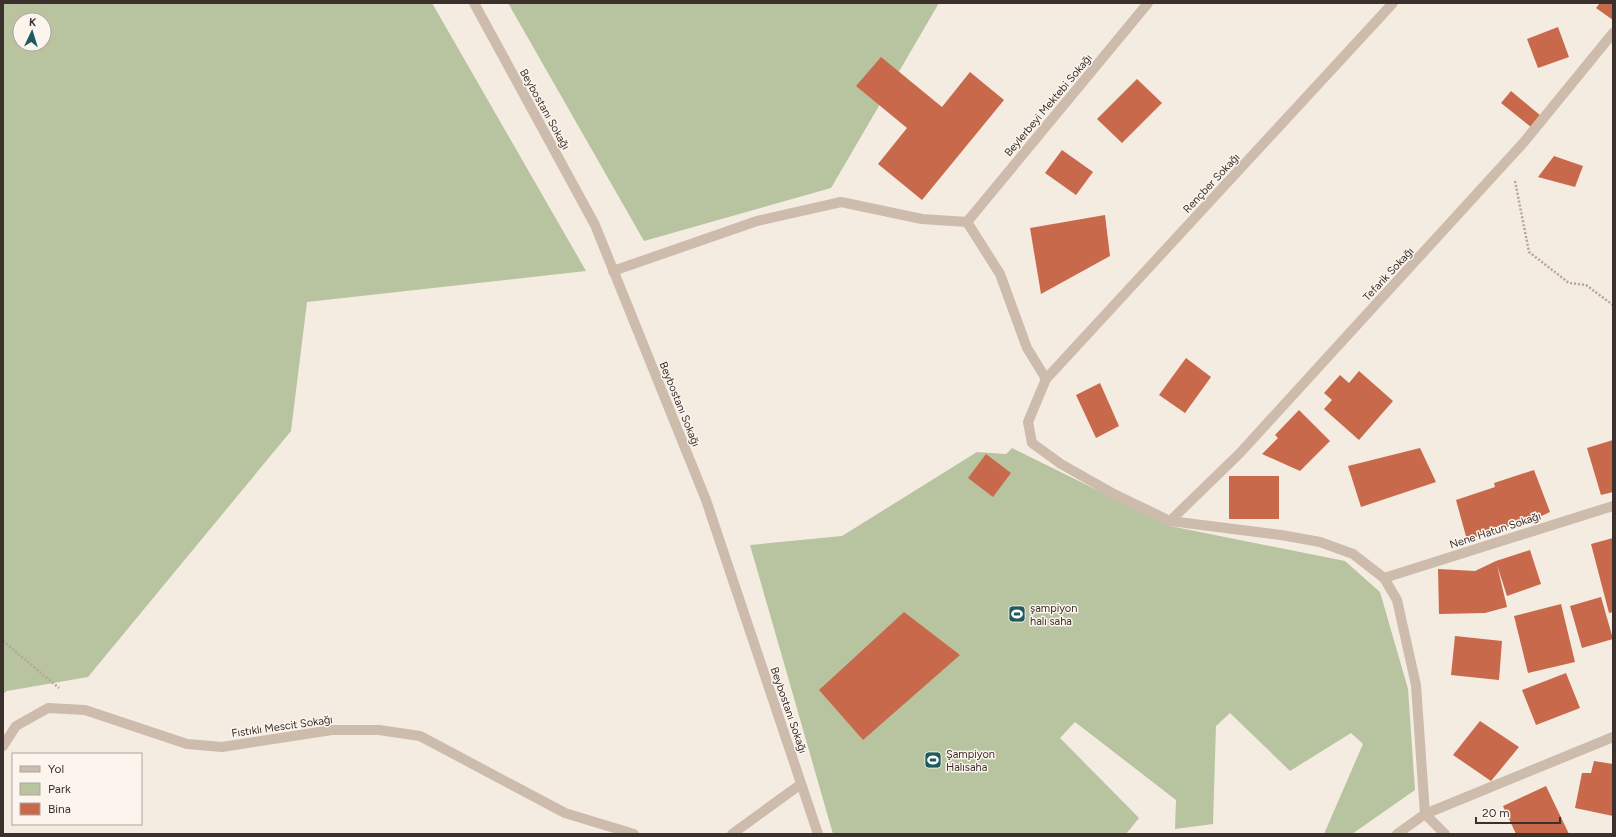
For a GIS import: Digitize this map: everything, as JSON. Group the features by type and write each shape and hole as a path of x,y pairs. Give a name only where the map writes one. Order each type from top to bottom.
{"street":[{"name":"Beybostanı Sokağı","path":"474,3 595,225 706,500 818,834"},
{"name":"Beylerbeyi Mektebi Sokağı","path":"967,222 1148,3"},
{"name":"Rençber Sokağı","path":"1384,578 1353,554 1320,542 1281,535 1170,521 1114,494 1061,464 1032,443 1028,422 1046,379 1393,3"},
{"name":"Tefarik Sokağı","path":"1170,521 1240,453 1506,162 1613,33"},
{"path":"613,271 758,221 841,202 922,219 967,222 1000,274 1027,348 1046,379"},
{"name":"Nene Hatun Sokağı","path":"1384,578 1613,506"},
{"path":"1384,578 1396,600 1416,685 1425,814 1445,834"},
{"name":"Fıstıklı Mescit Sokağı","path":"3,746 16,726 48,708 85,710 187,744 222,746 332,730 379,730 420,736 565,813 634,834"},
{"path":"1398,834 1425,814 1613,737"},
{"path":"732,834 801,784"}],"path":[{"path":"1506,162 1517,185 1529,252 1569,283 1586,285 1613,305"},
{"path":"3,641 85,710"}],"green space":[{"path":"3,3 432,3 586,271 307,302 291,431 88,677 7,691 3,694"},
{"path":"508,3 939,3 831,188 644,241"},
{"path":"1012,448 1170,526 1345,561 1380,592 1408,689 1415,790 1352,834 1324,834 1363,744 1351,733 1290,771 1230,713 1216,726 1213,824 1175,829 1176,800 1075,722 1060,738 1139,818 1126,834 833,834 750,545 842,536 977,452 1006,454"}],"building":[{"path":"1600,3 1613,3 1613,20 1596,8"},
{"path":"1558,27 1569,57 1538,68 1527,39"},
{"path":"881,57 942,107 970,72 1004,100 922,200 878,164 907,128 856,86"},
{"path":"1137,79 1162,103 1122,143 1097,119"},
{"path":"1511,91 1541,116 1531,127 1501,103"},
{"path":"1062,150 1093,172 1076,195 1045,173"},
{"path":"1554,156 1583,166 1575,187 1538,177"},
{"path":"1105,215 1110,256 1041,294 1030,228"},
{"path":"1186,358 1211,377 1185,413 1159,395"},
{"path":"1359,371 1393,401 1359,440 1324,409 1332,400 1324,393 1340,375 1349,383"},
{"path":"1100,383 1119,426 1096,438 1076,395"},
{"path":"1299,410 1330,441 1300,471 1262,454 1278,438 1275,435"},
{"path":"1613,440 1613,492 1601,495 1587,448"},
{"path":"1420,448 1436,482 1361,507 1348,466"},
{"path":"986,454 1011,473 993,497 968,478"},
{"path":"1534,470 1550,512 1512,530 1510,526 1467,540 1456,500 1495,487 1494,483"},
{"path":"1229,476 1279,476 1279,519 1229,519"},
{"path":"1613,538 1613,612 1609,613 1591,544"},
{"path":"1530,550 1541,584 1507,596 1497,565 1507,607 1485,613 1439,614 1438,569 1475,571 1496,561"},
{"path":"1601,597 1613,639 1582,648 1570,606"},
{"path":"1561,604 1575,662 1528,673 1514,616"},
{"path":"904,612 960,655 863,740 819,690"},
{"path":"1455,636 1502,641 1499,680 1451,675"},
{"path":"1566,673 1580,708 1536,725 1522,690"},
{"path":"1480,721 1519,747 1491,781 1453,755"},
{"path":"1594,761 1613,764 1613,816 1575,808 1582,773 1591,773"},
{"path":"1546,786 1569,834 1516,834 1503,806"}],"place":[{"name":"şampiyon halı saha","path":"1017,614"},
{"name":"Şampiyon Halısaha","path":"933,760"}]}
